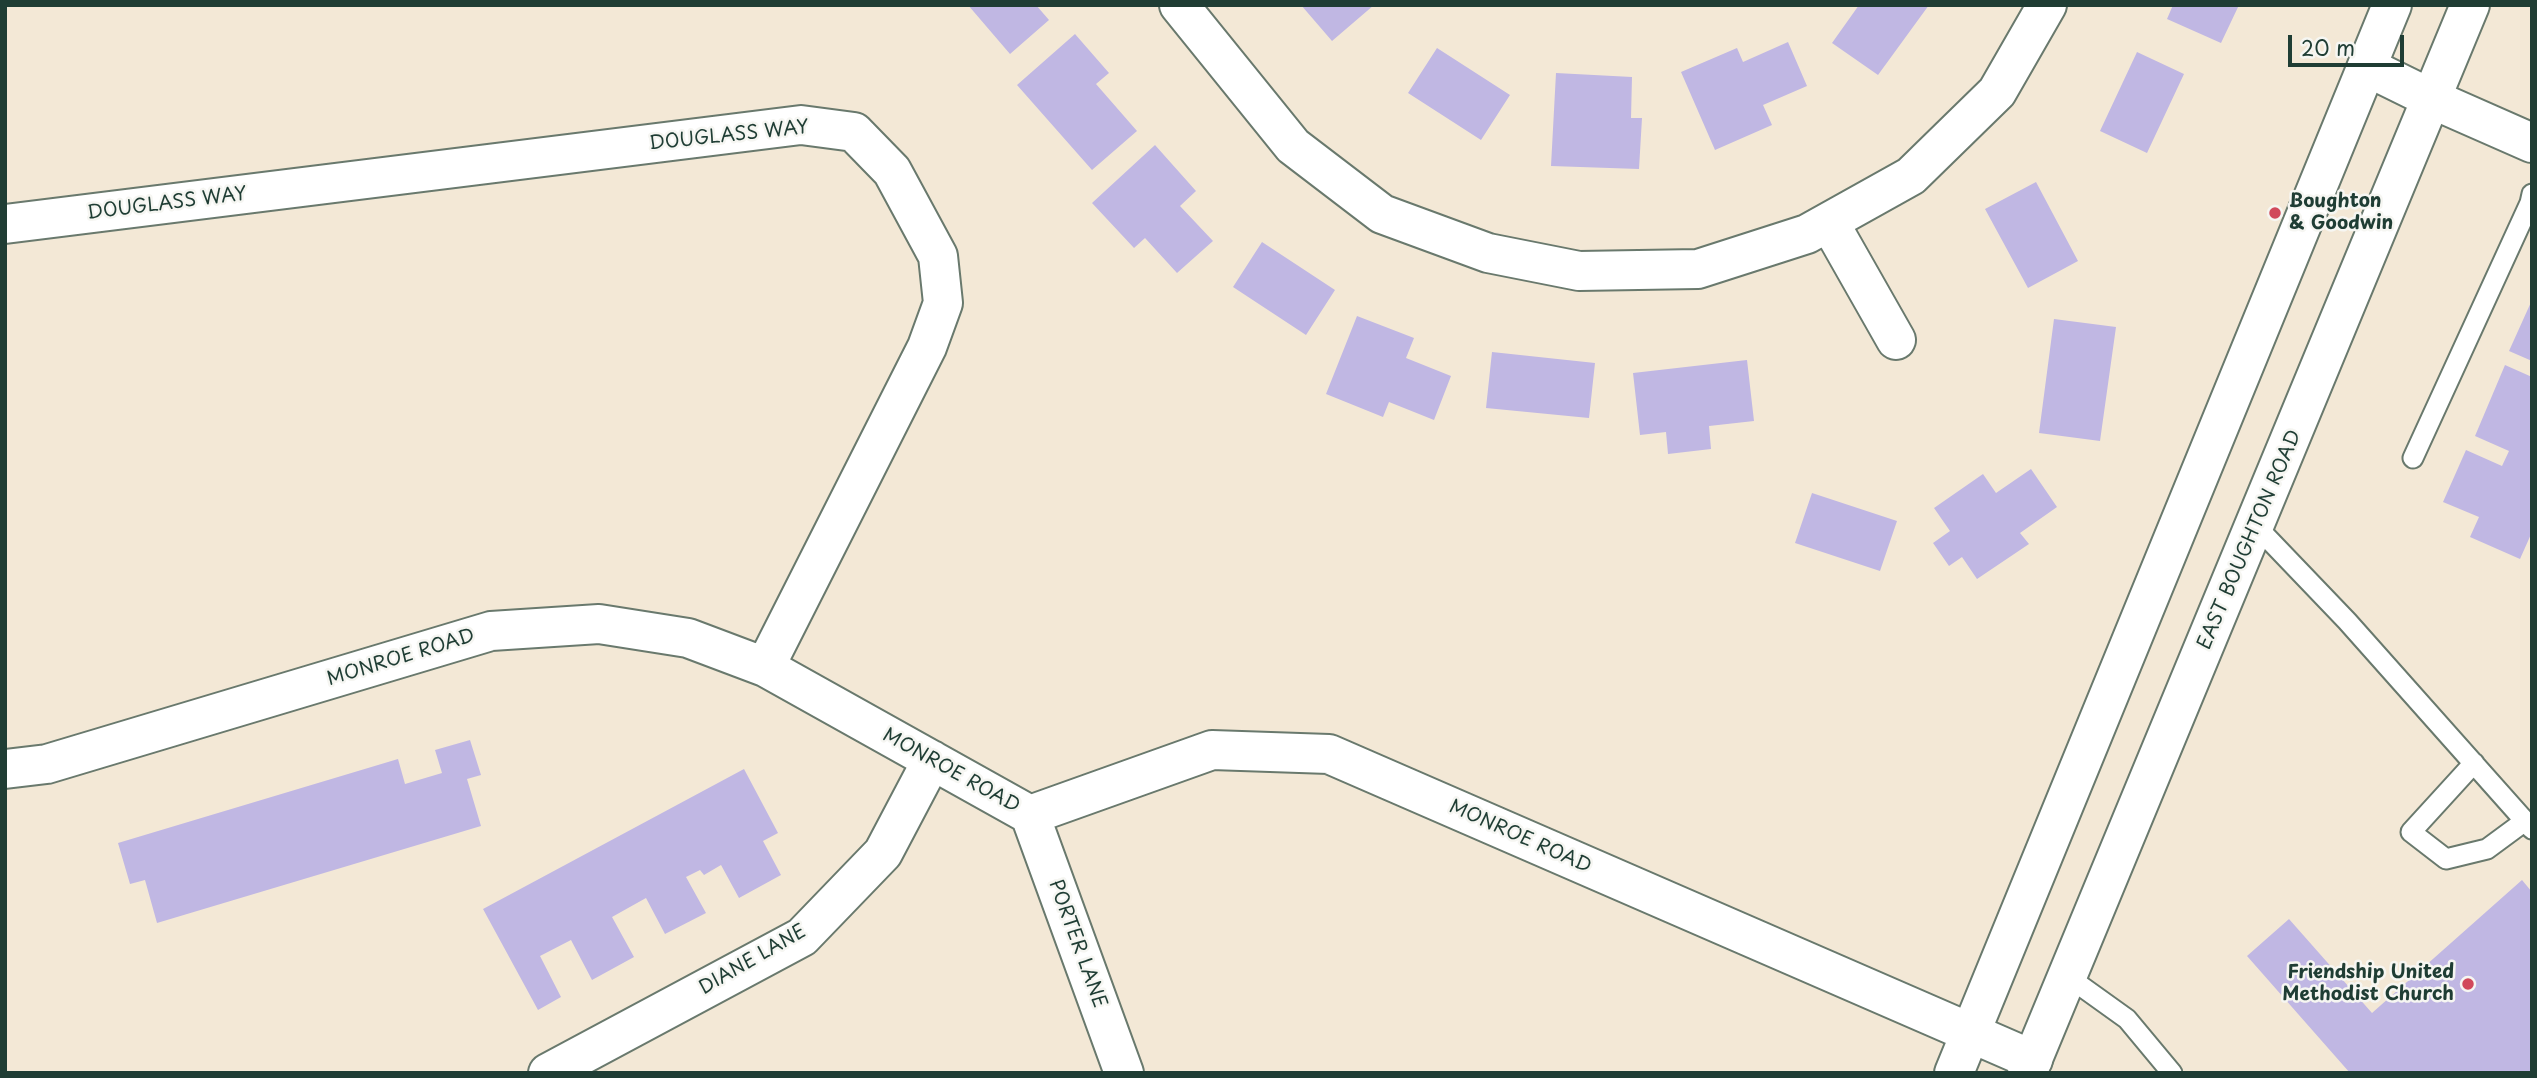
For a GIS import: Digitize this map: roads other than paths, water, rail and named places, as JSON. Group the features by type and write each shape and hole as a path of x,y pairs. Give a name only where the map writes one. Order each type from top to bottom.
{"street":[{"path":"1179,5 1293,146 1382,214 1488,253 1579,271 1698,269 1807,234 1911,176 1997,92 2047,5"},
{"path":"1954,1073 2392,5"},
{"name":"EAST BOUGHTON ROAD","path":"2030,1066 2470,5"},
{"path":"2367,67 2532,144"},
{"name":"DOUGLASS WAY","path":"5,224 801,125 854,132 892,171 938,256 943,303 927,347 765,667"},
{"path":"1829,222 1896,340"},
{"name":"MONROE ROAD","path":"5,769 47,764 491,631 599,624 688,638 765,667 1030,815 1212,750 1329,754 1971,1034 2030,1066"},
{"name":"DIANE LANE","path":"548,1073 802,937 883,853 932,760"},
{"name":"PORTER LANE","path":"1030,815 1124,1073"}],"lane":[{"path":"2413,458 2532,194"},
{"path":"2256,526 2347,621 2474,763 2528,825 2487,849 2446,859 2411,832 2474,763"},
{"path":"2067,976 2127,1019 2172,1073"}],"place":[{"name":"Boughton & Goodwin","path":"2275,213"},
{"name":"Friendship United Methodist Church","path":"2468,984"}]}
